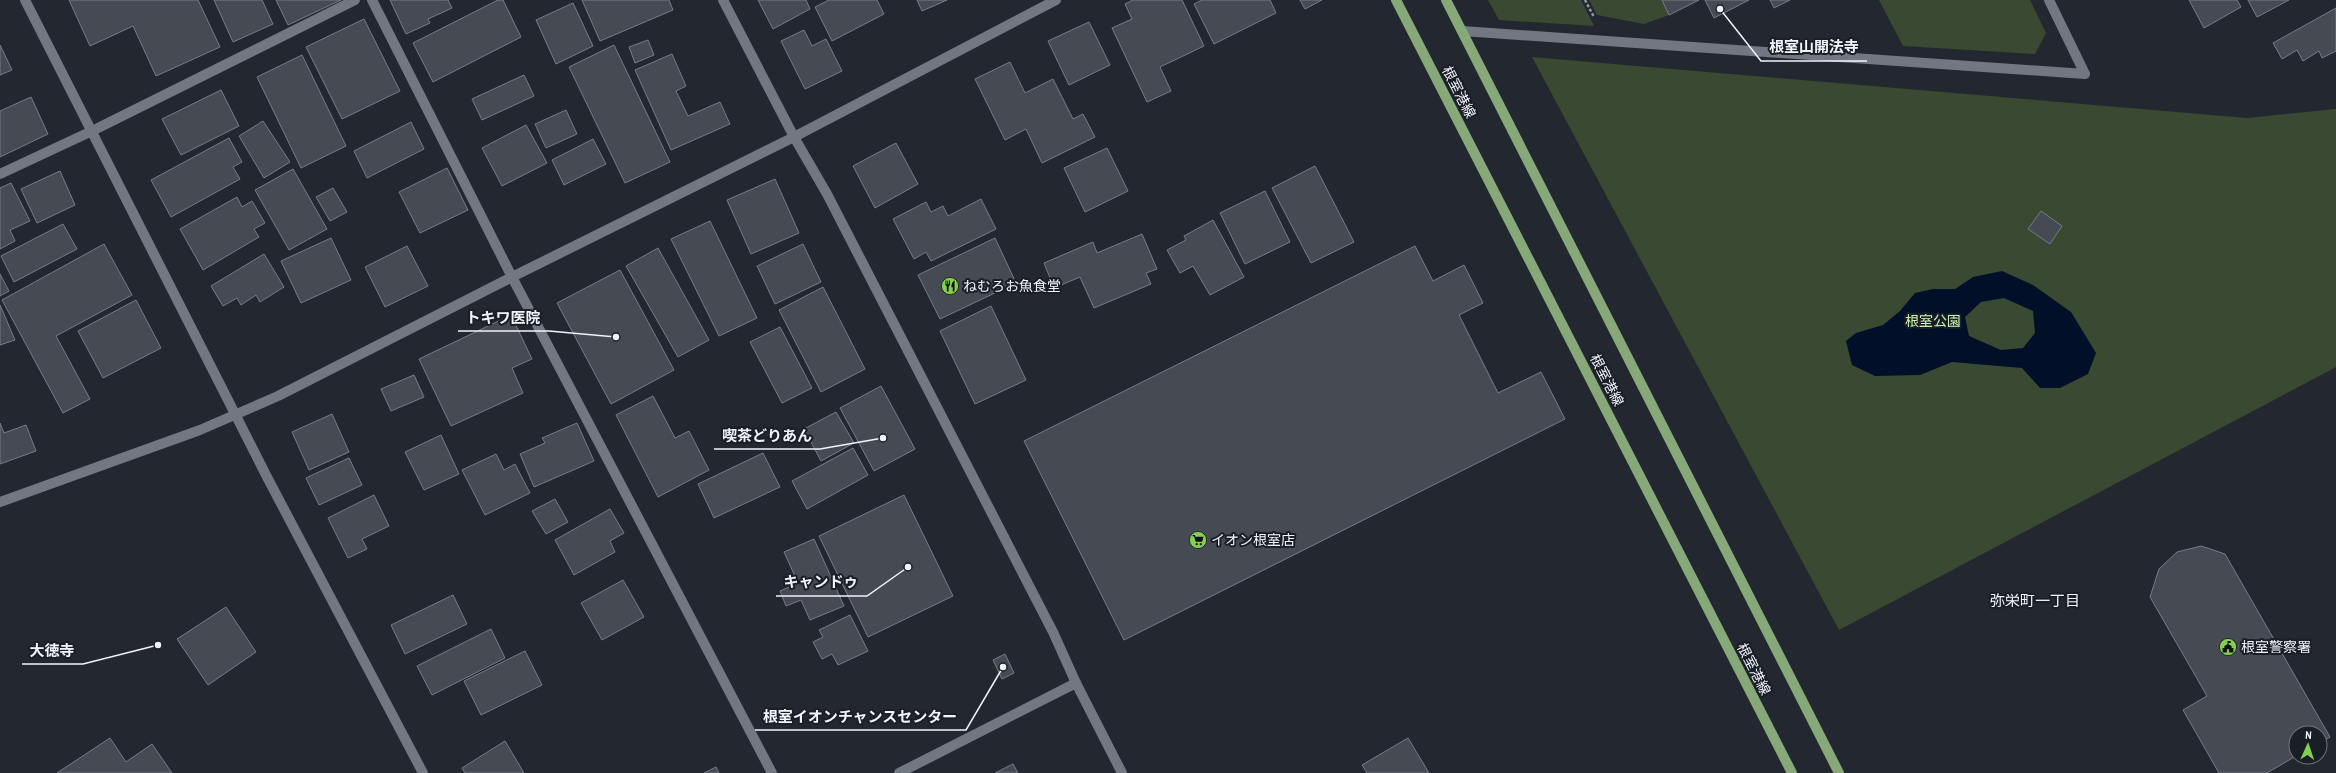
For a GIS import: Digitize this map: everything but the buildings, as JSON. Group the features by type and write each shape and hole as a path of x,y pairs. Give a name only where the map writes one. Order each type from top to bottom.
{"main road":[{"name":"根室港線","path":"1396,0 1792,773"},
{"name":"根室港線","path":"1446,0 1839,773"}],"street":[{"path":"25,0 237,415 267,477 424,773"},
{"path":"0,174 92,131 355,0"},
{"path":"372,0 512,277 772,773"},
{"path":"723,0 794,137 827,194 1054,632 1076,683 1122,773"},
{"path":"0,502 237,415 278,396 512,277 794,137 1056,0"},
{"path":"1462,31 2085,74 2049,0"},
{"path":"899,773 1076,683"}],"green space":[{"path":"1488,0 1581,0 1594,26 1499,20"},
{"path":"1589,0 1662,0 1669,15 1644,24 1597,15"},
{"path":"1879,0 2030,0 2046,33 2035,54 1903,46"},
{"name":"根室公園","path":"1532,57 2247,118 2336,109 2336,367 1839,630"}],"water":[{"path":"2002,271 2033,285 2071,312 2096,353 2088,374 2060,388 2040,388 2022,368 1952,362 1920,375 1875,376 1852,365 1846,341 1856,333 1883,325 1900,311 1915,293 1933,289 1955,289 1973,277","holes":["2004,298 2033,311 2035,333 2023,348 2001,350 1969,336 1965,317 1981,302"]}],"place":[{"name":"根室山開法寺","path":"1720,9"},
{"name":"ねむろお魚食堂","path":"950,286"},
{"name":"トキワ医院","path":"616,337"},
{"name":"喫茶どりあん","path":"883,438"},
{"name":"イオン根室店","path":"1198,540"},
{"name":"キャンドゥ","path":"908,567"},
{"name":"大徳寺","path":"158,645"},
{"name":"根室警察署","path":"2228,647"},
{"name":"根室イオンチャンスセンター","path":"1003,667"}],"district":[{"name":"弥栄町一丁目","path":"2035,601"}]}
